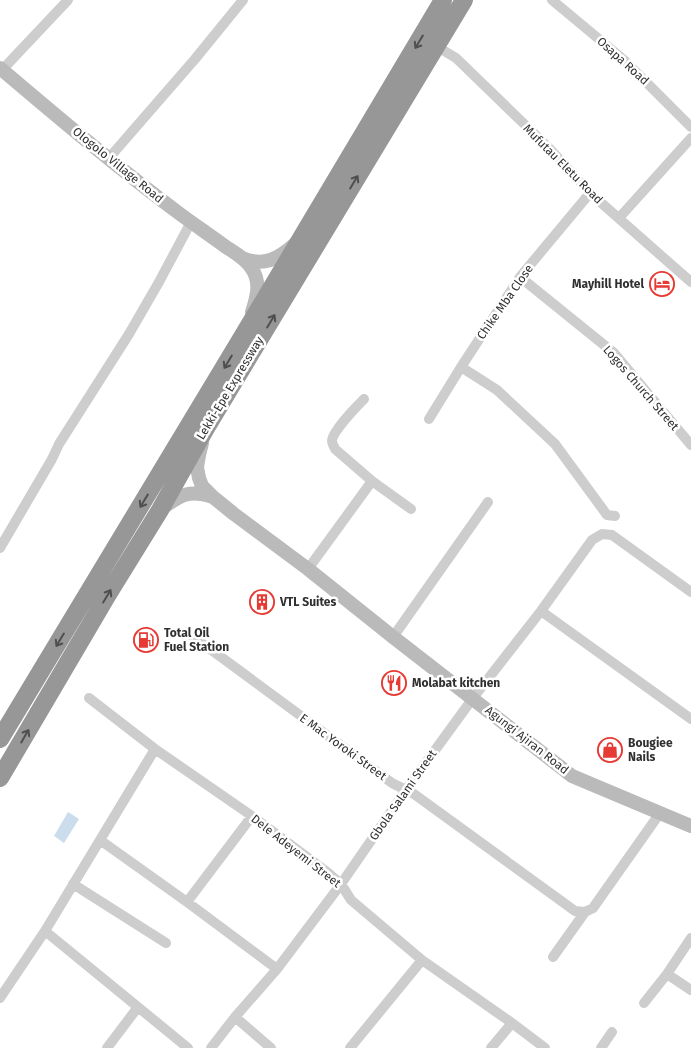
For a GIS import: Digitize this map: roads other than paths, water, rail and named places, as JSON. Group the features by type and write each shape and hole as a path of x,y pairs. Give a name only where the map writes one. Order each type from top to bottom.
{"highway":[{"name":"Lekki-Epe Expressway","path":"0,740 444,0"},
{"name":"Lekki-Epe Expressway","path":"0,778 160,510 206,428 464,0"}],"street":[{"path":"1,69 68,0"},
{"path":"109,158 244,0"},
{"name":"Osapa Road","path":"552,0 624,60 691,127"},
{"name":"Mufutau Eletu Road","path":"436,46 456,58 551,150 590,193 691,282"},
{"name":"Ologolo Village Road","path":"1,69 128,174 240,257"},
{"path":"619,218 691,138"},
{"name":"Chike Mba Close","path":"429,418 520,276 590,193"},
{"path":"0,548 59,444 129,334 191,222"},
{"path":"240,257 257,262 274,259 294,245 306,230"},
{"path":"240,257 251,266 258,288 254,308 244,334"},
{"name":"Logos Church Street","path":"520,276 614,353 691,445"},
{"path":"461,367 497,390 555,444 607,515 615,516"},
{"path":"364,398 340,426 333,437 332,443 335,449 411,510"},
{"name":"Agungi Ajiran Road","path":"206,428 197,467 202,486 213,497 572,776 691,826"},
{"path":"308,569 372,480"},
{"path":"160,510 179,497 189,494 200,493 213,497"},
{"path":"393,637 488,502"},
{"name":"Gbola Salami Street","path":"212,1048 236,1016 277,969 341,884 473,698 541,611 592,540 602,534 612,535 691,592"},
{"path":"541,611 691,719"},
{"name":"E Mac Yoroki Street","path":"187,632 384,778 414,794 580,912"},
{"name":"Dele Adeyemi Street","path":"89,698 155,749 252,816 327,872 341,884 351,900 422,960 545,1048"},
{"path":"0,998 45,931 155,749"},
{"path":"552,957 580,912 593,908 660,813"},
{"path":"187,902 252,816"},
{"path":"100,840 277,969"},
{"path":"73,884 166,943"},
{"path":"45,931 188,1048"},
{"path":"644,1003 667,974 691,938"},
{"path":"350,1048 422,960"},
{"path":"667,974 691,990"},
{"path":"107,1048 138,1007"},
{"path":"236,1016 271,1048"},
{"path":"491,1048 512,1023"},
{"path":"601,1048 612,1032"}],"water":[{"path":"68,812 79,819 64,843 54,836"}],"place":[{"name":"Mayhill Hotel","path":"662,284"},
{"name":"VTL Suites","path":"262,602"},
{"name":"Total Oil Fuel Station","path":"146,640"},
{"name":"Molabat kitchen","path":"394,683"},
{"name":"Bougiee Nails","path":"610,750"}]}
